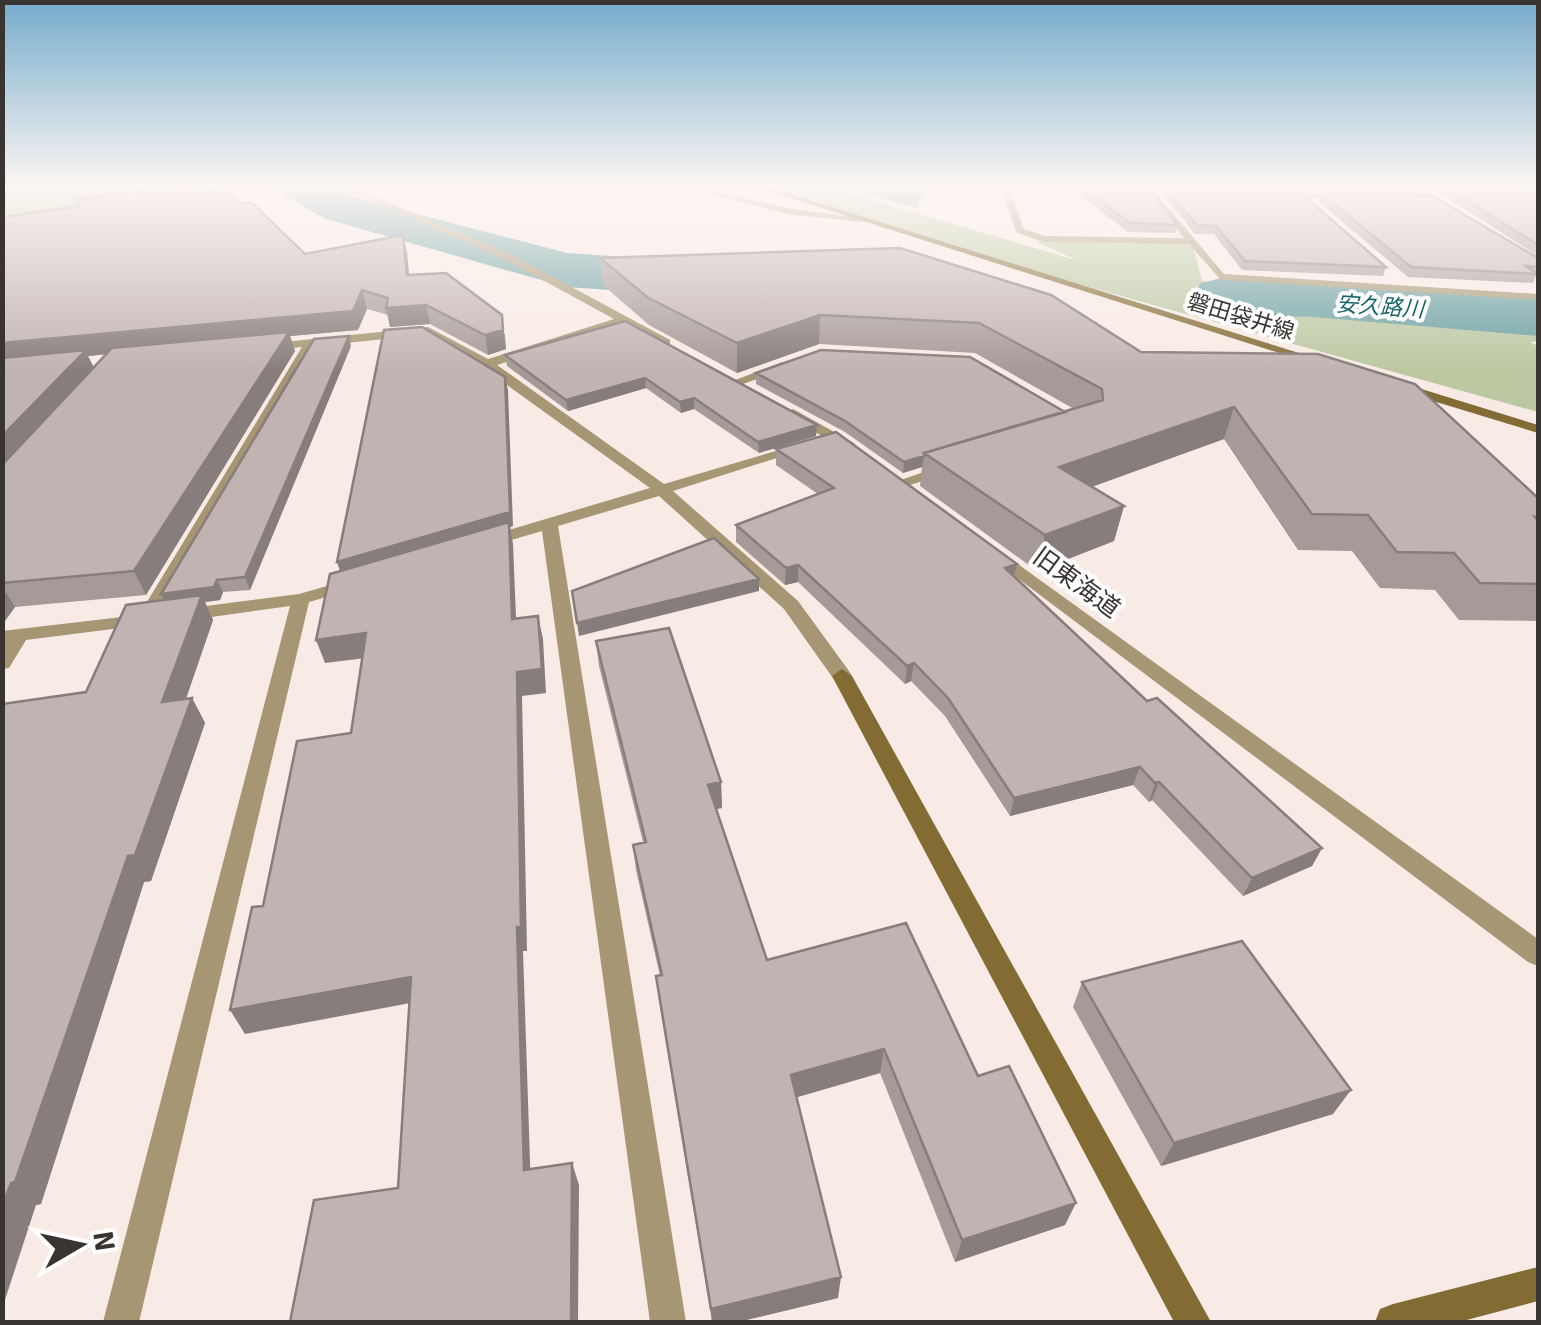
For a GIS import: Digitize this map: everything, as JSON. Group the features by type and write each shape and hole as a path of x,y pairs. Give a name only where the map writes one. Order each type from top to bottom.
{"main road":[{"name":"磐田袋井線","path":"958,249 1334,366"},
{"path":"1390,383 1538,429"},
{"path":"842,676 1193,1322"},
{"path":"1393,1322 1538,1284"}],"street":[{"path":"489,249 687,354"},
{"path":"1198,249 1221,277 1538,297"},
{"path":"1396,278 1410,290"},
{"path":"487,364 624,320"},
{"path":"251,349 428,331 487,364 660,489 792,605 842,676"},
{"path":"144,620 310,344"},
{"path":"803,358 746,387 838,438 869,460"},
{"path":"473,546 838,438"},
{"path":"916,495 892,477 956,466"},
{"path":"549,523 668,1322"},
{"name":"旧東海道","path":"980,542 1538,954"},
{"path":"2,662 10,637 302,599 378,576"},
{"path":"121,1322 302,599"}],"green space":[{"path":"959,249 1038,249 1079,261 1052,249 1194,249 1202,281 1538,306 1538,341 1530,342 1538,346 1538,412"}],"building":[{"path":"2,249 300,249 305,254 332,249 404,249 407,275 446,273 502,315 503,330 485,335 426,305 386,308 388,298 362,290 353,311 2,343"},
{"path":"903,249 1051,295 1141,352 1318,354 1415,384 1538,498 1538,584 1480,583 1454,553 1397,552 1368,515 1312,514 1234,407 1059,467 1124,506 1045,535 924,453 1103,400 1102,389 979,323 820,315 737,343 647,297 600,258"},
{"path":"1235,249 1365,249 1386,267 1245,261"},
{"path":"1389,249 1522,249 1538,258 1538,267 1526,266 1537,274 1411,267"},
{"path":"625,321 817,425 758,442 694,398 680,402 645,378 566,400 505,355"},
{"path":"422,327 505,377 510,512 337,562 384,330"},
{"path":"289,332 134,571 2,583 2,465 112,348"},
{"path":"349,336 245,577 217,580 214,587 161,594 314,339"},
{"path":"86,350 2,436 2,358"},
{"path":"821,350 970,357 1065,412 904,462 845,421 756,373"},
{"path":"836,432 1017,564 1005,568 1147,701 1157,698 1322,848 1252,878 1140,767 1014,798 948,698 914,663 907,666 798,565 786,568 736,525 834,488 776,449"},
{"path":"509,522 512,619 538,616 542,669 517,672 521,927 517,927 524,1170 572,1163 571,1322 290,1322 314,1200 398,1188 411,977 230,1010 252,907 263,906 297,741 351,733 366,633 316,640 330,574"},
{"path":"714,538 759,579 577,623 572,591"},
{"path":"202,595 162,702 192,698 135,855 128,856 15,1182 11,1183 2,1206 2,704 86,692 126,605"},
{"path":"669,628 721,782 708,785 767,960 906,923 978,1076 1009,1066 1076,1203 962,1240 884,1049 791,1075 841,1277 711,1309 656,976 662,975 633,845 646,842 596,641"},
{"path":"1242,941 1351,1090 1174,1143 1082,982"}],"waterway":[{"name":"安久路川","path":"489,249 566,270 655,276 749,269"},
{"name":"安久路川","path":"1222,296 1313,299 1538,317"}]}
